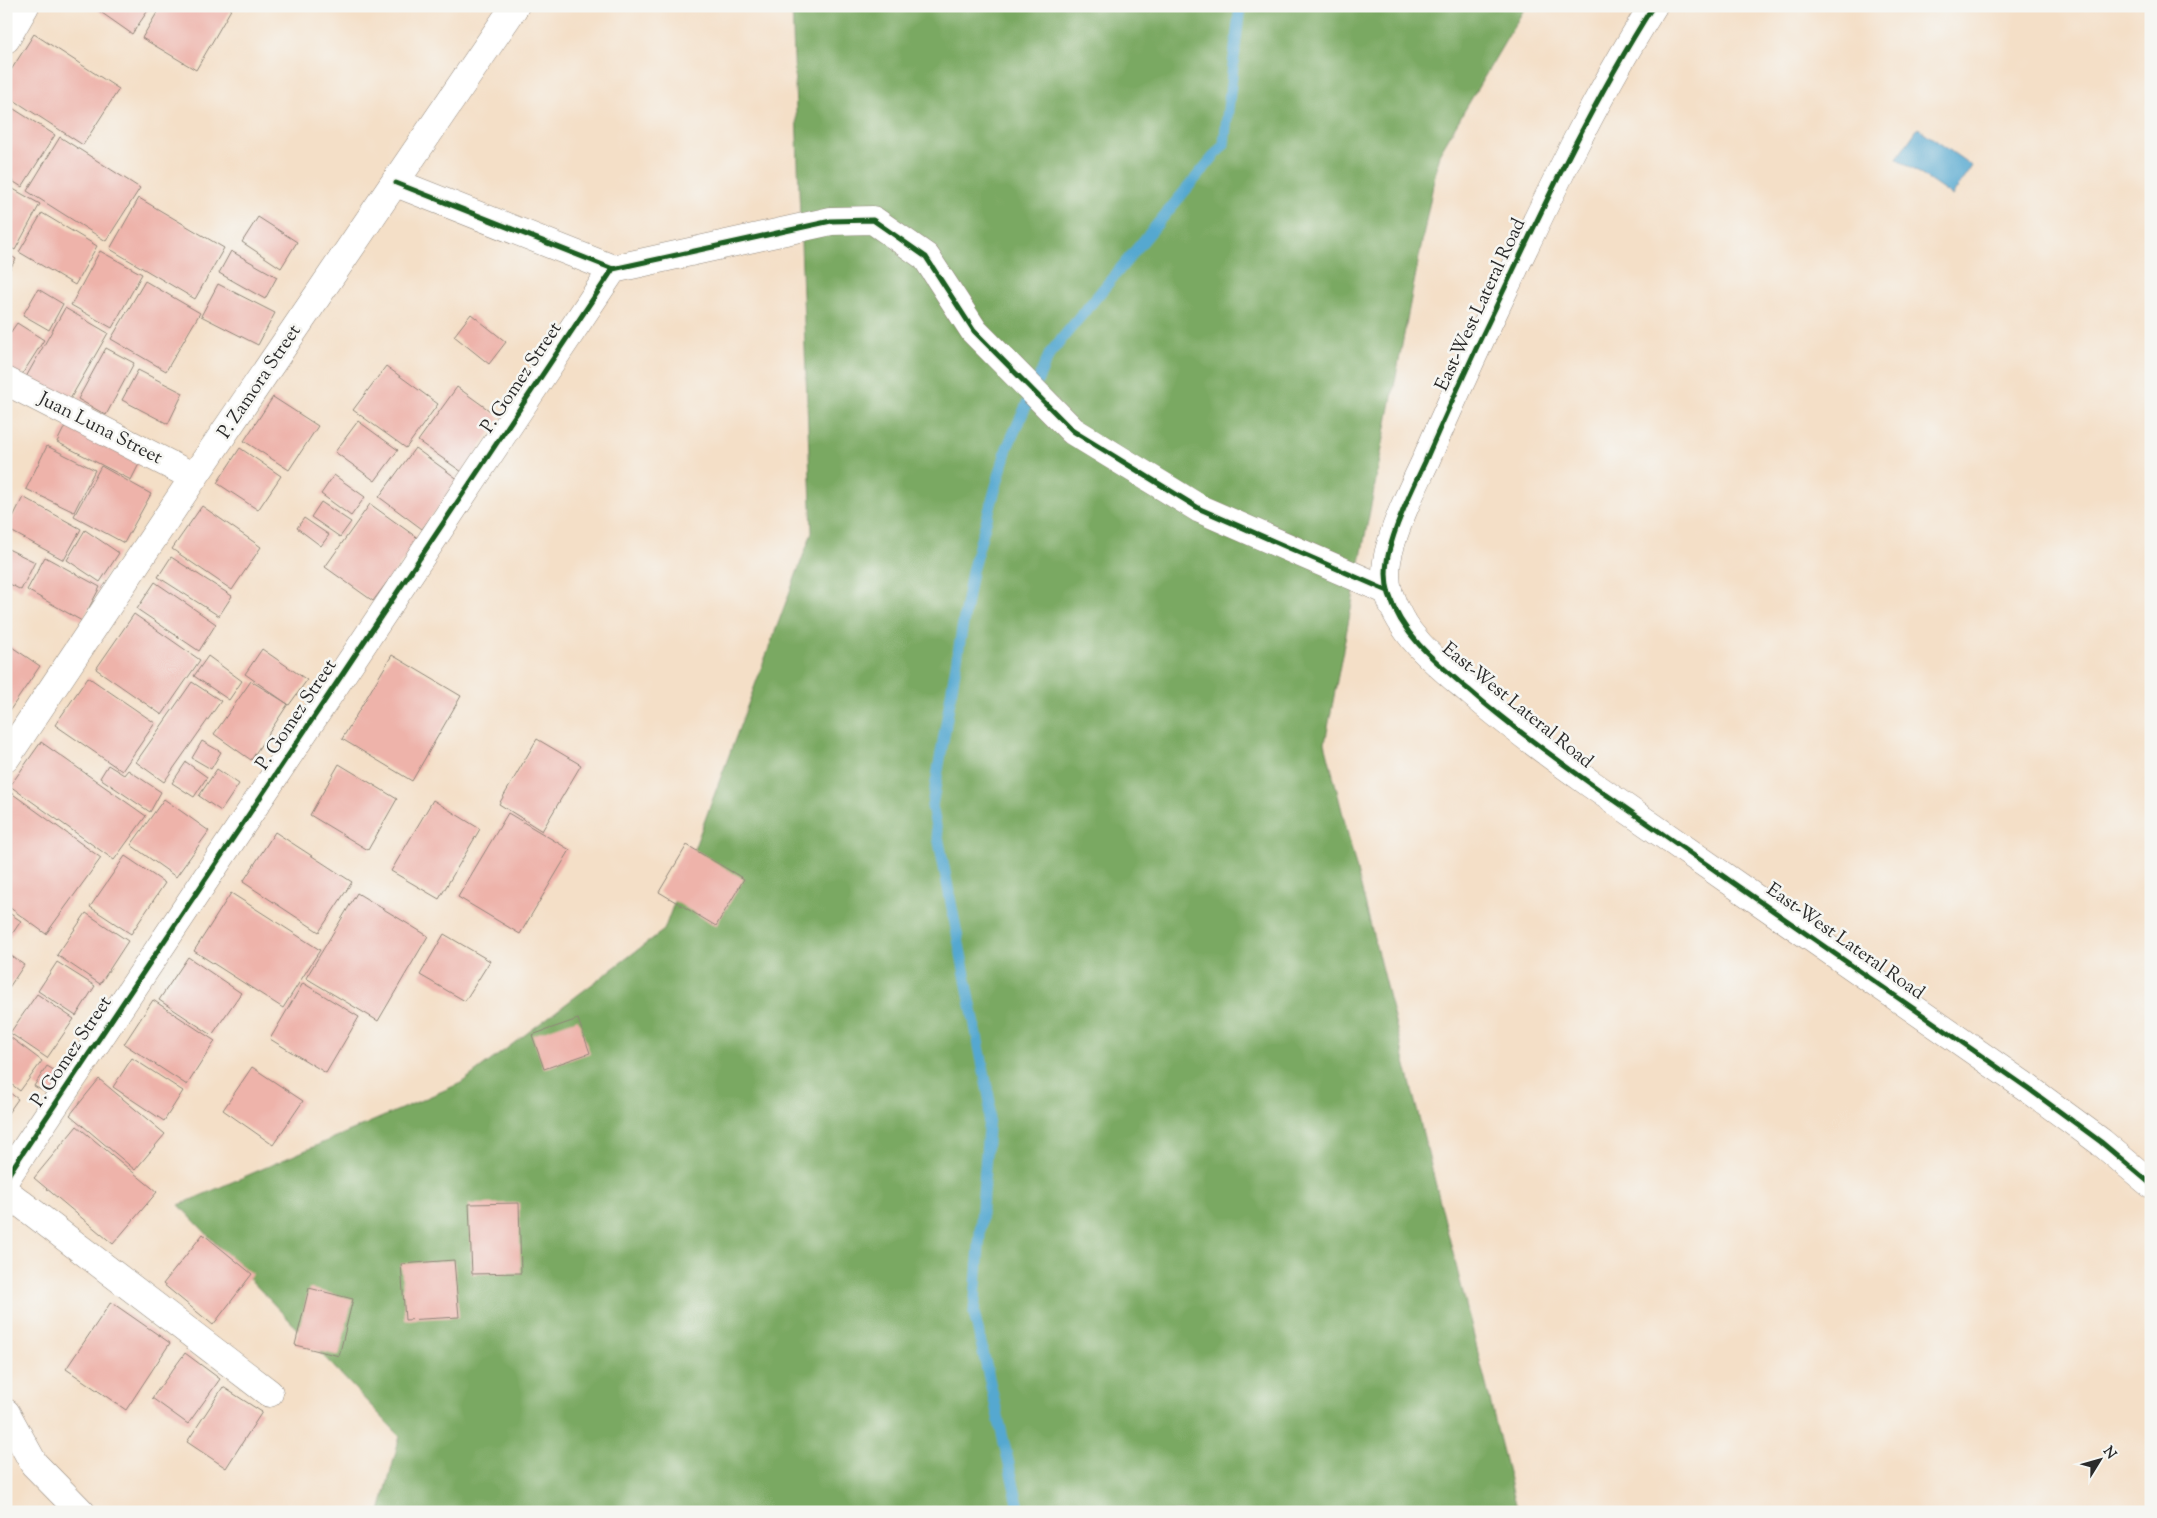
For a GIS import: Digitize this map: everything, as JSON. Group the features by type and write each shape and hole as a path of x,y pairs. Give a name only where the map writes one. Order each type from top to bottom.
{"street":[{"path":"6,39 25,6"},
{"name":"P. Zamora Street","path":"6,758 194,477 516,6"},
{"name":"East-West Lateral Road","path":"1653,6 1622,56 1570,149 1461,380 1390,544 1386,576 1388,591 1404,626 1430,656 1529,739 2029,1089 2100,1142 2151,1184"},
{"path":"396,183 613,269 831,221 873,220 926,257 974,331 1073,431 1200,509 1388,591"},
{"name":"P. Gomez Street","path":"6,1178 613,269"},
{"name":"Juan Luna Street","path":"6,381 194,477"},
{"path":"6,1192 269,1393"},
{"path":"6,1413 34,1464 81,1512"}],"green space":[{"path":"792,6 1526,6 1439,154 1325,743 1518,1512 380,1512 400,1436 179,1205 461,1083 664,930 812,532"}],"water":[{"path":"1918,128 1972,166 1952,196 1897,158"}],"building":[{"path":"92,6 151,6 132,34"},
{"path":"161,6 233,6 196,70 142,38"},
{"path":"34,34 119,89 83,145 6,95 6,78"},
{"path":"6,104 55,135 22,187 6,177"},
{"path":"60,137 140,188 106,241 27,191"},
{"path":"6,185 40,204 15,250 6,245"},
{"path":"139,198 224,248 195,299 110,249"},
{"path":"42,213 97,246 75,285 19,252"},
{"path":"258,217 297,242 281,268 242,242"},
{"path":"100,251 142,274 112,328 71,305"},
{"path":"231,251 277,277 265,299 219,273"},
{"path":"6,253 16,259 6,275"},
{"path":"145,281 200,313 166,371 111,339"},
{"path":"218,284 275,313 258,345 201,316"},
{"path":"38,289 63,304 49,330 23,315"},
{"path":"65,308 108,333 69,401 26,377"},
{"path":"471,314 506,342 489,364 454,336"},
{"path":"17,323 44,340 21,376 6,367 6,339"},
{"path":"106,348 134,363 106,415 78,399"},
{"path":"386,366 438,404 406,448 353,410"},
{"path":"138,370 183,393 168,424 122,400"},
{"path":"457,387 500,418 462,472 418,441"},
{"path":"273,397 318,426 289,470 244,441"},
{"path":"358,421 398,450 375,481 335,452"},
{"path":"66,424 140,462 131,480 57,442"},
{"path":"47,446 95,470 74,512 26,489"},
{"path":"240,448 281,476 258,510 217,483"},
{"path":"415,448 459,480 422,529 379,497"},
{"path":"101,466 151,494 124,543 74,516"},
{"path":"334,475 365,497 351,516 321,494"},
{"path":"23,497 81,529 64,560 7,529"},
{"path":"321,502 351,522 340,537 311,517"},
{"path":"370,504 419,539 373,601 325,567"},
{"path":"202,506 261,547 232,590 172,549"},
{"path":"304,518 329,535 321,546 297,528"},
{"path":"85,530 119,553 100,582 67,560"},
{"path":"6,548 35,562 21,590 6,582"},
{"path":"45,557 100,587 82,621 27,590"},
{"path":"171,557 232,596 219,616 158,577"},
{"path":"155,582 216,624 199,651 137,609"},
{"path":"134,614 200,660 162,715 96,669"},
{"path":"6,643 40,666 6,716"},
{"path":"262,649 307,680 289,705 245,674"},
{"path":"392,655 461,696 412,781 342,739"},
{"path":"208,656 242,681 229,700 194,676"},
{"path":"88,677 155,723 122,771 55,725"},
{"path":"251,681 288,704 251,760 214,734"},
{"path":"192,682 221,701 164,782 136,762"},
{"path":"537,739 581,765 542,831 499,804"},
{"path":"202,741 221,752 211,769 192,758"},
{"path":"41,742 146,816 114,860 10,786"},
{"path":"186,762 207,777 194,797 172,783"},
{"path":"339,764 397,799 368,850 310,815"},
{"path":"108,765 124,775 128,770 161,792 150,812 100,778"},
{"path":"217,769 239,784 221,811 199,796"},
{"path":"10,792 101,858 46,934 6,905 6,796"},
{"path":"164,799 209,831 176,877 131,845"},
{"path":"433,800 480,829 439,899 391,871"},
{"path":"508,813 570,850 520,934 458,897"},
{"path":"275,832 352,882 319,932 243,882"},
{"path":"687,845 744,879 716,926 659,892"},
{"path":"125,856 165,883 131,934 90,907"},
{"path":"231,893 320,950 283,1008 194,951"},
{"path":"357,893 428,936 378,1021 306,978"},
{"path":"6,911 21,921 6,943"},
{"path":"86,913 128,941 100,984 57,955"},
{"path":"444,934 490,961 465,1001 420,975"},
{"path":"6,952 24,965 8,989 6,988"},
{"path":"188,957 241,993 212,1035 159,1000"},
{"path":"57,962 95,986 76,1016 38,991"},
{"path":"303,983 359,1017 326,1073 270,1039"},
{"path":"37,994 74,1019 47,1058 10,1033"},
{"path":"153,1000 215,1041 187,1085 124,1044"},
{"path":"578,1019 590,1053 544,1069 532,1035"},
{"path":"6,1034 42,1061 20,1091 6,1080"},
{"path":"132,1058 183,1091 164,1121 113,1087"},
{"path":"47,1066 69,1079 57,1099 34,1086"},
{"path":"252,1067 303,1101 273,1145 223,1110"},
{"path":"99,1079 165,1134 135,1170 70,1115"},
{"path":"6,1090 18,1099 6,1116"},
{"path":"77,1126 157,1192 113,1244 34,1178"},
{"path":"519,1203 521,1273 472,1274 469,1204"},
{"path":"203,1234 252,1274 213,1325 163,1284"},
{"path":"454,1260 459,1317 405,1320 401,1264"},
{"path":"309,1288 353,1299 339,1356 295,1345"},
{"path":"111,1302 170,1343 126,1410 66,1369"},
{"path":"185,1353 220,1379 188,1424 152,1398"},
{"path":"223,1387 262,1412 226,1468 187,1442"}],"waterway":[{"path":"1020,1512 974,1313 990,1102 932,806 972,571 1007,448 1050,353 1224,144 1240,6"}],"cycle path":[{"path":"1653,6 1605,87 1541,211 1406,502 1394,533 1387,563 1387,588 1395,609 1402,623 1433,659 1529,739 2029,1089 2101,1142 2151,1184"},
{"path":"396,183 613,269 831,221 873,220 926,257 974,331 1073,431 1200,509 1388,591"},
{"path":"6,1178 613,269"}]}
